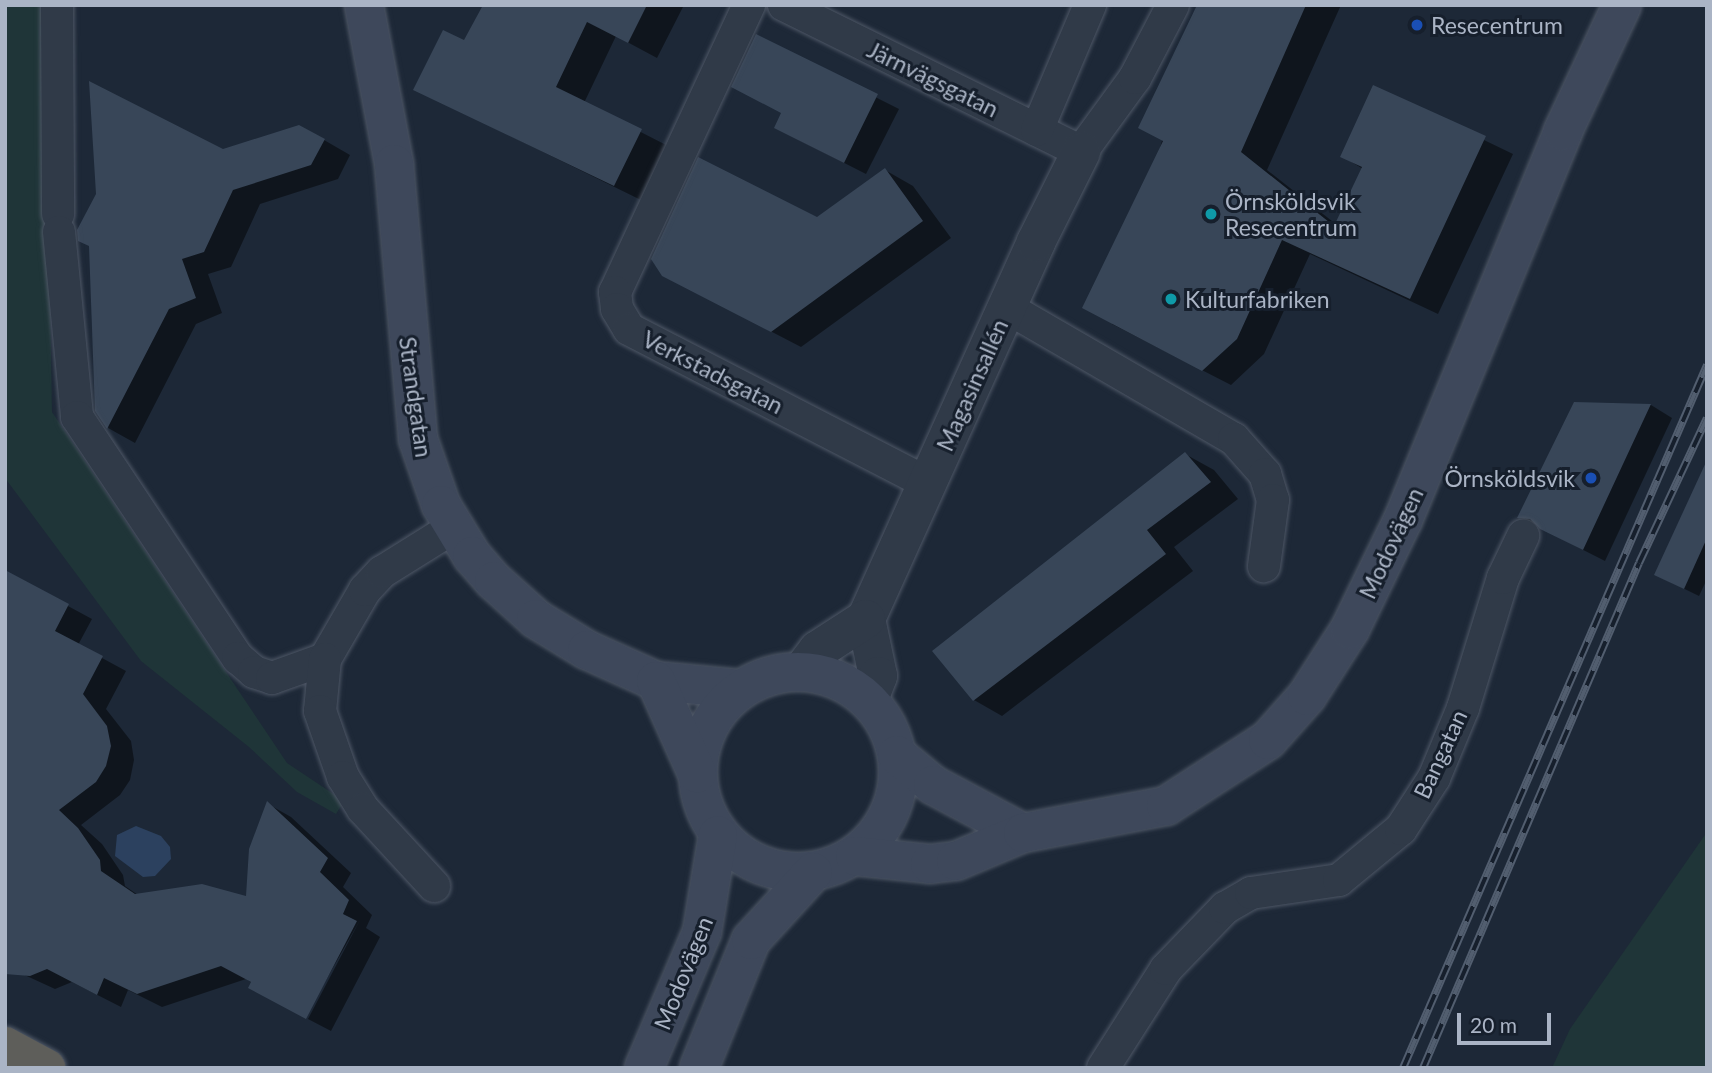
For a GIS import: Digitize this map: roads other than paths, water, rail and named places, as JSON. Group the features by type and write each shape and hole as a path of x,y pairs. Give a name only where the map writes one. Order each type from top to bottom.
{"highway":[{"path":"5,1046 46,1068"}],"main road":[{"name":"Strandgatan","path":"364,5 394,163 418,439 431,484 454,527 494,581 536,619 587,650 656,681 740,689"},
{"name":"Modovägen","path":"855,856 920,863 956,861 1023,833 1166,806 1268,740 1307,696 1350,629 1403,520 1563,131 1622,5"},
{"path":"802,671 838,680 869,700 887,725 897,755 898,784 891,811 876,836 855,856 813,872 787,872 761,866 738,853 718,835 699,795 697,774 702,741 717,712 740,689 770,675 802,671"},
{"path":"656,681 697,774"},
{"path":"897,755 933,785 1023,833"},
{"name":"Modovägen","path":"644,1068 702,932 718,835"},
{"path":"699,1068 751,940 813,872"}],"street":[{"path":"57,5 59,223 77,417 238,658 254,672 272,678 325,659"},
{"name":"Verkstadsgatan","path":"749,5 615,292 617,310 629,328 928,483"},
{"name":"Järnvägsgatan","path":"784,5 1081,152"},
{"path":"1037,130 1090,5"},
{"path":"1081,152 1135,78 1173,5"},
{"name":"Magasinsallén","path":"866,619 1006,307 1081,152"},
{"path":"1006,307 1234,439 1265,474 1273,500 1264,566"},
{"path":"434,887 363,809 343,777 320,711 325,659 365,590 382,572 454,527"},
{"name":"Bangatan","path":"1103,1068 1166,969 1224,908 1251,893 1339,880 1401,828 1434,778 1463,708 1503,578 1523,536"},
{"path":"802,671 818,650 866,619 878,676 869,700"}],"water":[{"path":"136,826 161,836 170,847 171,859 155,876 143,877 115,856 117,835"}],"railway":[{"path":"1403,1068 1707,365"},
{"path":"1423,1068 1639,563 1707,418"}],"place":[{"name":"Resecentrum","path":"1417,25"},
{"name":"Örnsköldsvik Resecentrum","path":"1211,214"},
{"name":"Kulturfabriken","path":"1171,299"},
{"name":"Örnsköldsvik","path":"1591,478"}]}
